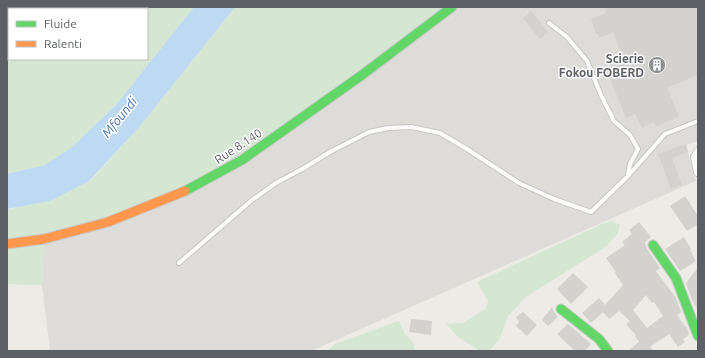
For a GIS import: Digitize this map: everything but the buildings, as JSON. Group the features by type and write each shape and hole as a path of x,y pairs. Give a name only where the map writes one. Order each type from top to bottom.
{"main road":[{"name":"Rue 8.140","path":"7,244 44,239 108,222 179,195 242,160 362,75 452,7"},
{"path":"654,245 676,278 698,336"},
{"path":"561,309 599,339 608,351"}],"street":[{"path":"698,152 695,157 698,172"}],"lane":[{"path":"549,23 568,37 587,61 614,121 630,135 638,149 630,164 627,177"},
{"path":"179,263 252,200 276,183 330,152 369,132 388,128 411,127 440,133 519,183 554,199 591,212 627,177 664,134 698,121"}],"shaded area":[{"path":"452,7 698,7 698,141 686,145 696,181 311,351 50,351 42,285 44,239"}],"green space":[{"path":"7,7 194,7 116,105 72,147 45,165 7,174"},
{"path":"235,7 452,7 362,75 179,195 44,239 42,285 7,284 7,209 12,209 90,181 140,126"},
{"path":"612,221 620,225 618,233 607,246 526,297 508,316 499,340 489,351 480,351 458,337 446,324 463,323 485,309 488,301 477,282 604,223"},
{"path":"399,321 405,334 414,344 415,351 327,351 335,344"}],"water":[{"name":"Mfoundi","path":"194,7 235,7 140,126 89,181 50,201 7,209 7,174 45,165 72,147 116,105"}],"traffic: fast":[{"path":"185,191 242,160 362,75 452,7"},
{"path":"653,245 676,278 698,336"},
{"path":"561,309 599,339 608,351"}],"traffic: slow":[{"path":"7,244 44,239 108,222 185,191"}],"place":[{"name":"Scierie Fokou FOBERD","path":"657,65"}]}
